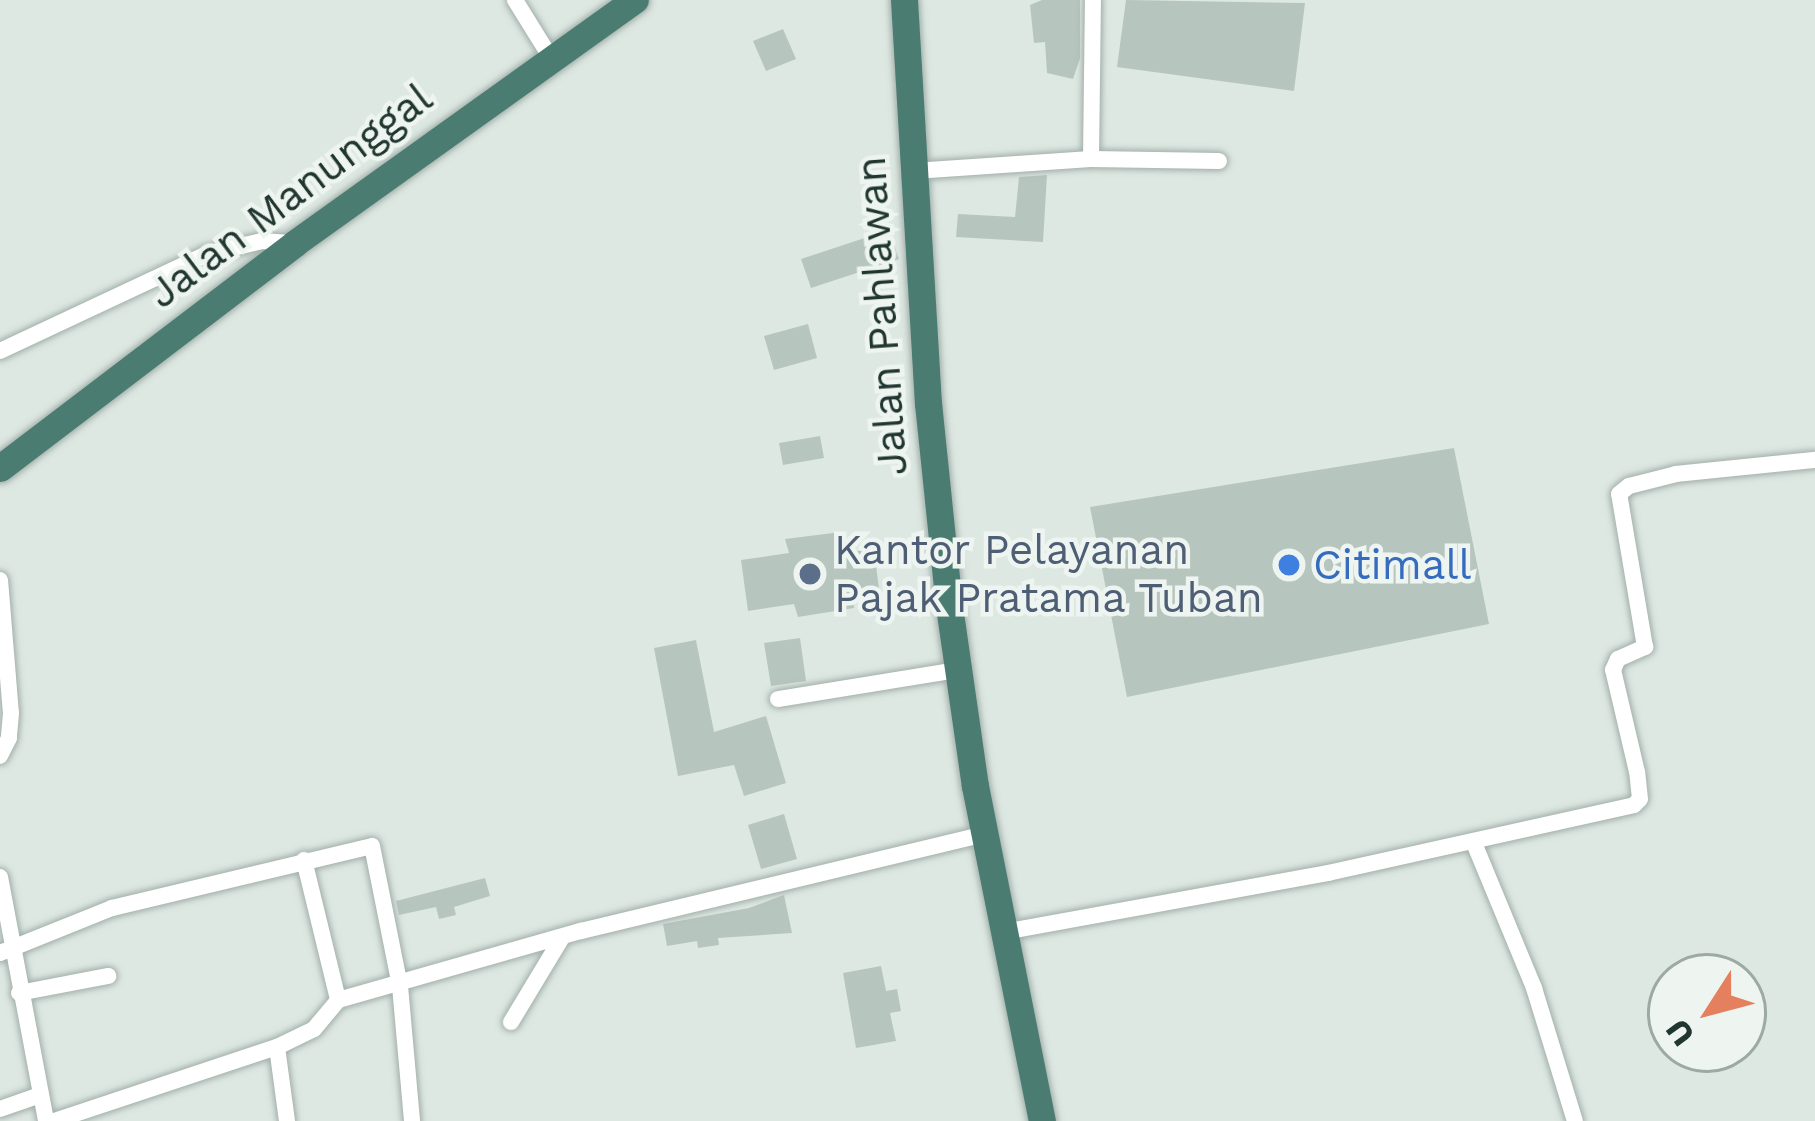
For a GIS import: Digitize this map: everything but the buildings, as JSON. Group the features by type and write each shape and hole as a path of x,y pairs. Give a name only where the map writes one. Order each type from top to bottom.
{"highway":[{"name":"Jalan Manunggal","path":"0,467 295,243 635,0"},
{"name":"Jalan Pahlawan","path":"904,0 928,403 958,670 984,834 1042,1121"}],"street":[{"path":"515,0 551,58"},
{"path":"1091,159 1093,0"},
{"path":"914,171 1091,159 1219,161"},
{"path":"0,351 207,254 262,241 295,243"},
{"path":"1004,932 1474,843 1629,807 1640,799 1613,670 1618,659 1645,646 1619,510 1623,489 1676,474 1815,460"},
{"path":"0,580 10,713 9,738 0,756"},
{"path":"778,699 958,670"},
{"path":"0,877 6,950 50,1121 277,1047 314,1029 338,1000 561,938 984,834"},
{"path":"1474,843 1534,988 1575,1121"},
{"path":"6,950 112,908 372,846 400,986 412,1121"},
{"path":"304,860 338,1000"},
{"path":"511,1022 533,977 561,938"},
{"path":"19,994 109,976"},
{"path":"277,1047 287,1121"},
{"path":"0,1109 40,1095"}],"place":[{"name":"Citimall","path":"1289,565"},
{"name":"Kantor Pelayanan Pajak Pratama Tuban","path":"810,574"}]}
